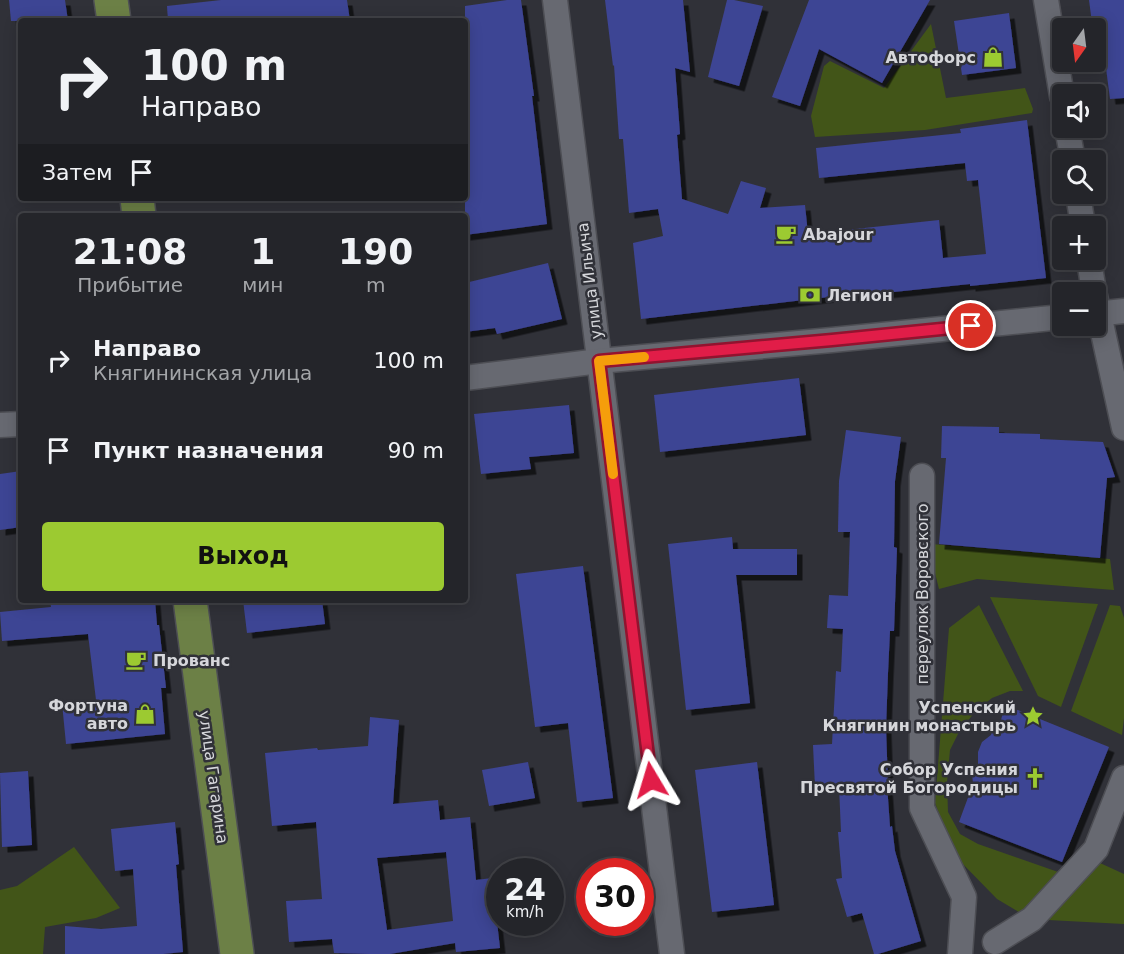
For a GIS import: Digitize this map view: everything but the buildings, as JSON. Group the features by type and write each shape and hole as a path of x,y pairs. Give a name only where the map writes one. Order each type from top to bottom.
{"main road":[{"path":"111,0 114,18"},
{"name":"улица Гагарина","path":"190,603 237,954"}],"street":[{"name":"улица Ильича","path":"555,0 672,954"},
{"path":"1046,0 1060,84"},
{"path":"1106,306 1124,311"},
{"path":"468,378 599,361 1052,318"},
{"path":"1103,336 1124,428"},
{"path":"0,425 18,424"},
{"name":"переулок Воровского","path":"922,476 922,808 964,897 960,954"},
{"path":"995,942 1032,919 1096,849 1124,778"}],"green space":[{"path":"931,24 946,98 1025,88 1033,109 1032,113 925,130 815,137 811,116 824,66 830,61 884,88"},
{"path":"931,544 1110,559 1114,590 977,579 939,589"},
{"path":"990,597 1098,604 1061,707 1038,696"},
{"path":"979,605 1023,691 1010,691 992,698 976,711 960,730 950,750 947,782 948,812 960,834 978,844 1061,873 1022,914 997,899 956,857 935,803 949,628"},
{"path":"1110,605 1120,606 1124,618 1122,735 1071,711"},
{"path":"74,847 120,908 96,918 45,927 43,954 0,954 0,890 17,886"},
{"path":"1100,863 1124,874 1124,924 1048,920"}],"slow traffic":[{"path":"613,474 599,361 644,357"}],"place":[{"name":"Автофорс","path":"993,57"},
{"name":"Abajour","path":"786,234"},
{"name":"Легион","path":"810,295"},
{"name":"Прованс","path":"136,660"},
{"name":"Фортуна авто","path":"145,714"},
{"name":"Успенский Княгинин монастырь","path":"1033,716"},
{"name":"Собор Успения Пресвятой Богородицы","path":"1035,778"}],"route":[{"path":"651,780 599,361 971,326"}]}
